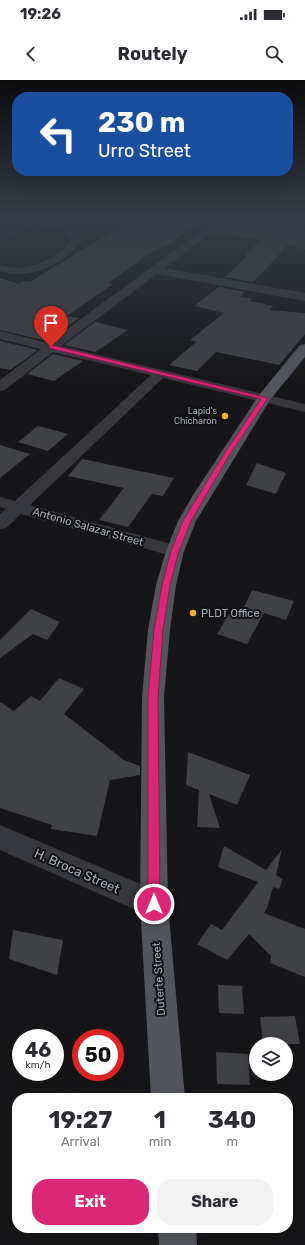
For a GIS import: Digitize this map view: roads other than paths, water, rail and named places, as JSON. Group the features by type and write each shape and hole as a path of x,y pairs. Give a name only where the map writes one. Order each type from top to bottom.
{"main road":[{"name":"Duterte Street","path":"168,1093 154,904 153,697 159,630 166,585 175,551 187,521 234,442 264,398 305,348"},
{"path":"177,1233 178,1245"}],"street":[{"path":"0,387 51,347 154,271"},
{"path":"164,271 305,297"},
{"path":"0,335 305,408"},
{"path":"0,524 161,373"},
{"name":"Antonio Salazar Street","path":"0,502 175,551"},
{"name":"H. Broca Street","path":"0,837 154,904"}],"place":[{"name":"Lapid's Chicharon","path":"225,416"},
{"name":"PLDT Office","path":"193,613"}]}
